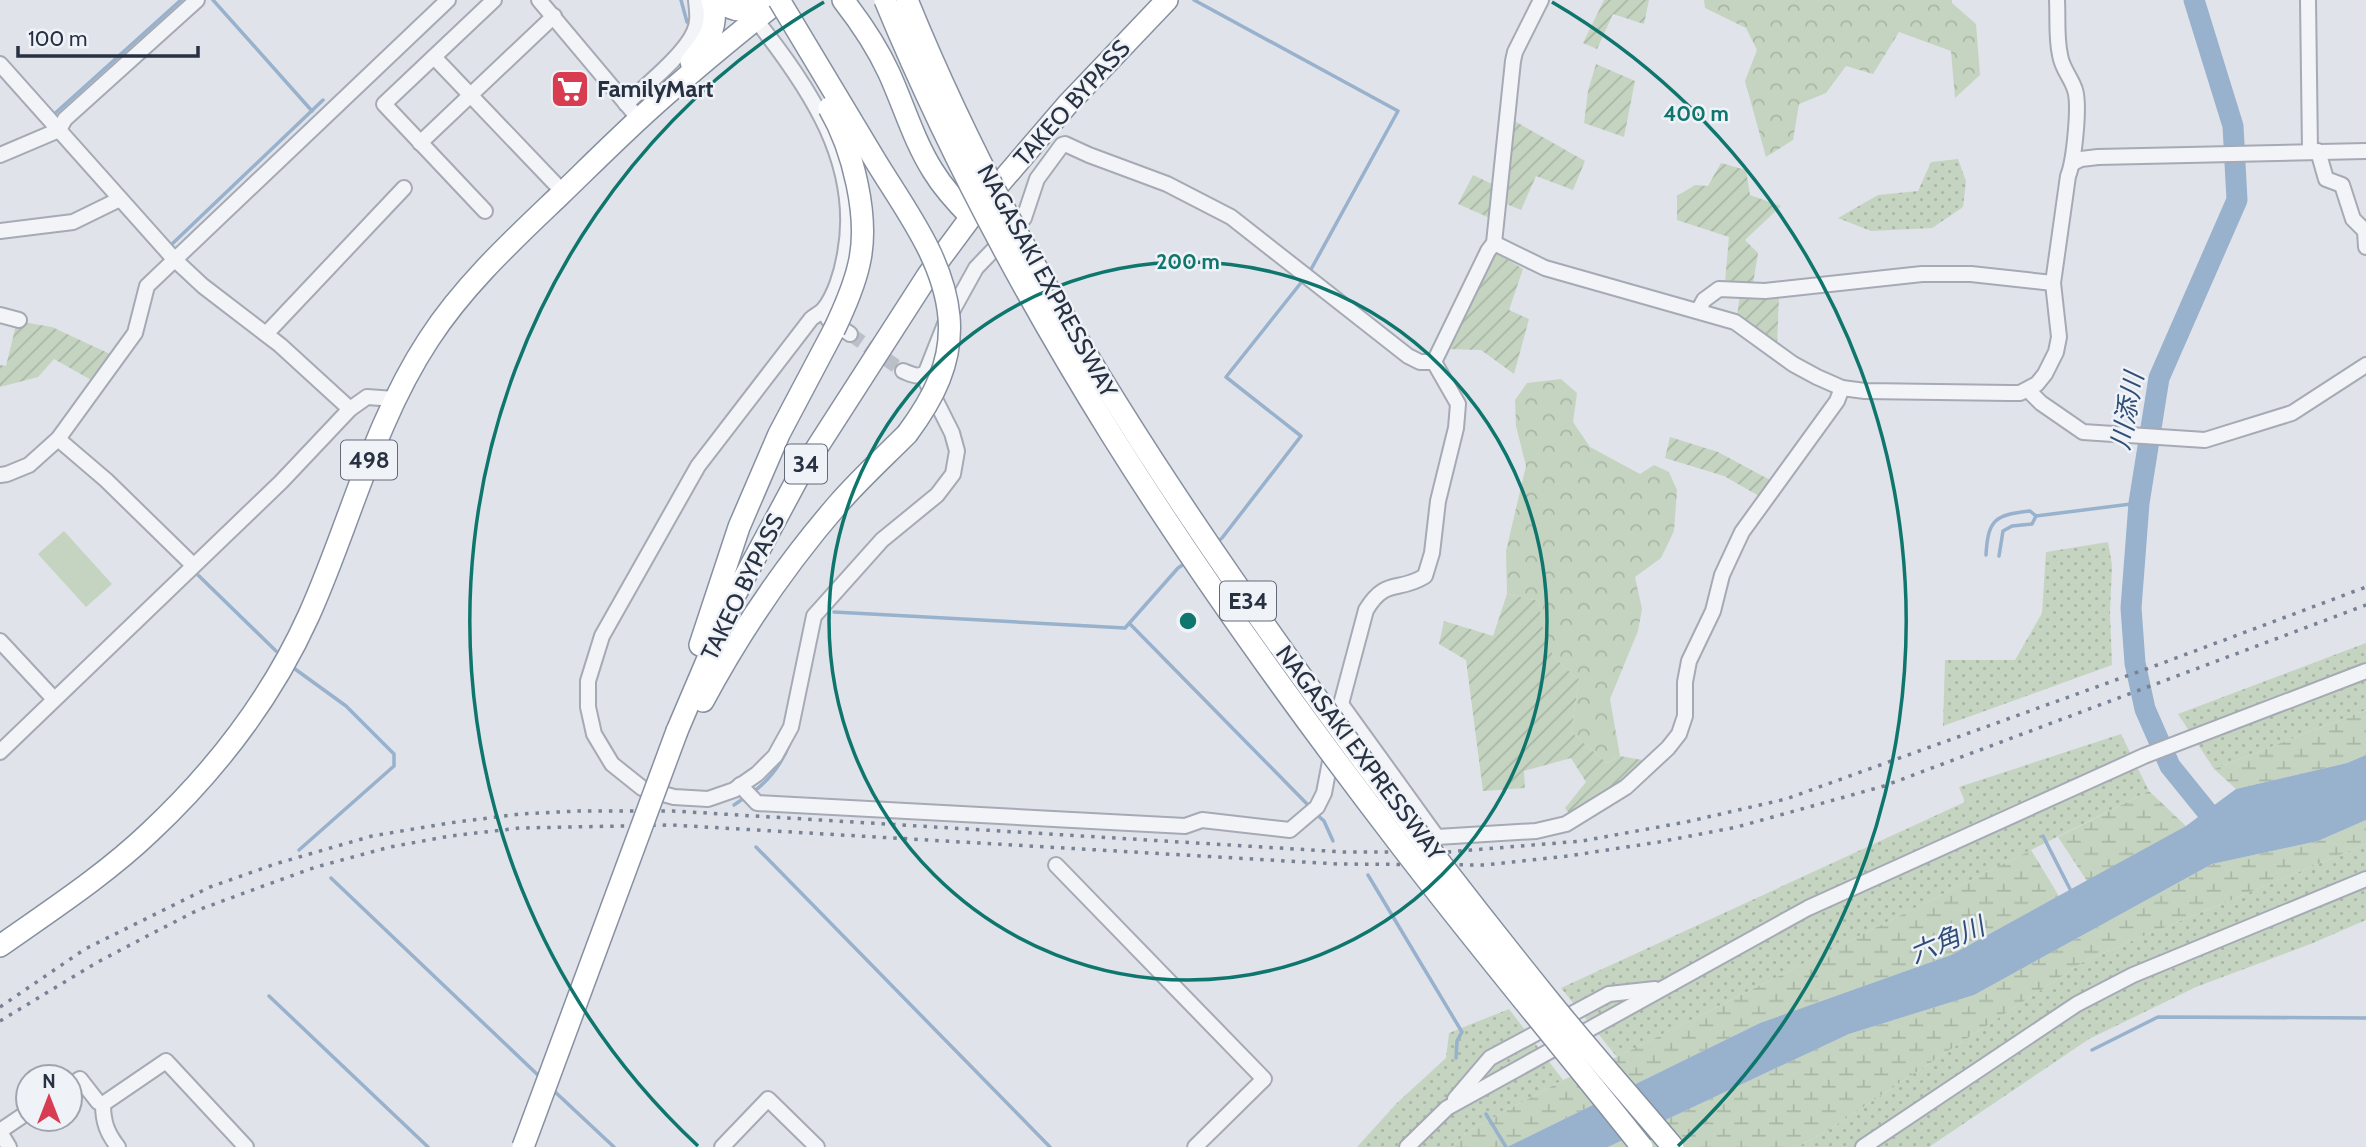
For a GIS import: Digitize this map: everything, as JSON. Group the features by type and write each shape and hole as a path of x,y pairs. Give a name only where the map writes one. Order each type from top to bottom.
{"highway":[{"path":"638,110 707,43 715,18 712,0"},
{"path":"720,0 733,10 742,10 773,0"},
{"path":"682,730 691,673 739,527 779,434 842,332 860,262 862,240 859,193 847,145 838,123 766,0"},
{"path":"682,730 774,586 841,501 907,434 925,409 937,388 949,341 949,319 941,278 914,225 780,0"},
{"name":"498","path":"0,946 82,889 150,833 247,723 282,667 309,615 370,456 395,399 429,338 488,264 563,192 638,110 780,0"},
{"path":"843,0 875,46 934,173 971,217"},
{"name":"NAGASAKI EXPRESSWAY","path":"885,0 946,140 1000,245 1106,429 1165,519 1274,675 1396,840 1642,1147"},
{"name":"NAGASAKI EXPRESSWAY","path":"906,0 959,118 1017,232 1126,420 1191,519 1290,661 1413,828 1548,999 1673,1147"},
{"name":"TAKEO BYPASS","path":"523,1147 599,936 735,595 800,474 928,275 971,217 1066,106 1167,0"}],"street":[{"path":"0,155 52,122 65,119 197,0"},
{"path":"0,475 29,465 58,439 135,333 148,286 448,0"},
{"path":"485,211 384,104 494,0"},
{"path":"539,0 638,110 695,32 698,16 696,0"},
{"path":"1434,362 1494,243 1513,61 1541,0"},
{"path":"1494,243 1545,268 1735,322 1793,364 1842,388 1865,391 2010,393 2028,390 2045,374 2056,352 2059,337 2053,283 2068,176 2073,163 2078,103 2075,89 2062,67 2057,0"},
{"path":"2308,0 2314,151 2326,179 2342,185 2353,219 2365,231 2366,247"},
{"path":"420,143 554,16"},
{"path":"756,20 807,87 831,135 844,176 848,212 847,244 843,268 824,309 811,319 698,466 602,636 588,681 588,707 594,734 612,764 642,788 674,797 708,799 740,786 775,756 791,727 814,615 882,540 937,495 953,474 957,451 952,433 923,374 945,324 976,268 1024,218 1037,179 1062,145 1167,184 1231,217 1408,356 1420,362 1434,362"},
{"path":"434,57 563,192"},
{"path":"0,64 174,259 203,286 266,334 349,409"},
{"path":"2073,163 2098,157 2366,151"},
{"path":"266,334 404,188"},
{"path":"0,231 73,222 120,199"},
{"path":"1698,311 1704,300 1719,289 1765,291 1922,274 1971,274 2053,283"},
{"path":"824,309 828,319 842,332"},
{"path":"0,314 19,320"},
{"path":"740,786 757,803 1185,827 1202,820 1290,830 1313,811 1324,793 1341,705 1366,610 1374,596 1386,588 1413,584 1425,576 1432,553 1438,501 1456,428 1458,404 1434,362"},
{"path":"2028,390 2041,403 2083,432 2205,440 2292,413 2366,365"},
{"path":"903,371 913,375 923,374"},
{"path":"1341,705 1437,837 1536,831 1566,824 1626,787 1668,748 1679,734 1685,716 1685,682 1689,661 1713,611 1731,553 1742,531 1837,401 1842,388"},
{"path":"0,752 281,482 349,409 367,397 395,399"},
{"path":"58,439 106,480 193,565"},
{"path":"0,641 54,699"},
{"path":"1447,1108 1808,908 2144,756 2366,671"},
{"path":"1056,865 1264,1079 1195,1147"},
{"path":"1863,1147 2077,1004 2133,975 2366,879"},
{"path":"1407,1147 1447,1108 1490,1058 1609,994 1662,988"},
{"path":"103,1104 166,1061 246,1147"},
{"path":"84,1084 98,1102 103,1104"},
{"path":"722,1147 768,1098 817,1147"},
{"path":"103,1104 103,1118 108,1135 118,1147"},
{"path":"0,1132 9,1147"}],"green space":[{"path":"1604,0 1649,0 1644,24 1613,14 1597,49 1583,43"},
{"path":"1704,0 1952,0 1952,3 1976,24 1980,75 1955,98 1951,51 1899,32 1873,74 1846,66 1826,93 1799,104 1793,140 1766,157 1745,81 1757,50 1746,28 1705,8"},
{"path":"1596,64 1635,81 1624,137 1584,123 1588,91"},
{"path":"1511,119 1585,161 1573,190 1536,176 1521,210 1494,199 1492,219 1458,204 1473,175 1505,190"},
{"path":"1958,159 1966,181 1963,207 1932,228 1871,231 1838,218 1878,195 1918,191 1931,162"},
{"path":"1721,163 1746,170 1750,195 1781,206 1745,240 1758,253 1751,296 1779,295 1777,346 1737,317 1741,285 1725,282 1729,237 1677,220 1677,196 1695,185 1708,186"},
{"path":"1494,251 1523,269 1509,310 1529,319 1514,374 1481,350 1447,349"},
{"path":"17,321 52,327 110,354 93,381 54,359 38,377 0,387 0,365 6,366"},
{"path":"1561,379 1577,393 1573,422 1590,447 1640,474 1654,465 1669,472 1677,490 1674,531 1661,558 1635,577 1642,609 1638,631 1610,699 1620,756 1607,763 1571,732 1579,679 1552,654 1544,637 1539,601 1507,594 1506,551 1526,466 1516,426 1515,400 1527,383"},
{"path":"1670,437 1718,452 1772,481 1759,496 1724,476 1665,458"},
{"path":"64,531 112,584 86,607 38,554"},
{"path":"2108,542 2112,565 2112,665 1943,726 1945,660 2015,660 2042,613 2046,552"},
{"path":"1507,594 1539,601 1548,646 1559,662 1579,679 1571,732 1607,763 1620,756 1642,760 1620,787 1571,816 1565,808 1586,782 1571,758 1524,771 1525,788 1483,791 1466,660 1439,644 1444,621 1493,636"},
{"path":"2366,643 2366,710 2214,769 2178,714"},
{"path":"2366,710 2366,755 2347,763 2236,789 2214,769"},
{"path":"2121,734 2149,791 1617,1057 1561,988 1965,802 1959,787"},
{"path":"2149,791 2186,826 2087,881 2058,837"},
{"path":"2366,820 2366,844 2086,960 1827,1131 1797,1147 1608,1147 1849,1034 1974,995 2212,864 2318,841"},
{"path":"2366,844 2366,920 2196,987 2089,1039 1929,1147 1797,1147 1827,1131 2086,960"},
{"path":"2031,850 2059,896 1951,955 1760,1023 1507,1147 1452,1147 1467,1132 1563,1080 1617,1057"},
{"path":"1509,1009 1563,1080 1467,1132 1452,1147 1357,1147 1397,1103 1446,1058 1449,1033"}],"water":[{"path":"2366,755 2366,820 2318,841 2212,864 1974,995 1849,1034 1608,1147 1507,1147 1760,1023 1951,955 2186,826 2236,789 2347,763"}],"waterway":[{"path":"51,117 181,0"},
{"path":"213,0 312,111"},
{"path":"681,0 687,22"},
{"path":"1194,0 1398,111 1309,273"},
{"name":"川添川","path":"2194,0 2233,126 2237,200 2159,378 2139,503 2131,608 2135,663 2145,709 2170,766 2221,829"},
{"path":"171,245 323,100"},
{"path":"1217,542 1301,436 1226,377 1304,279"},
{"path":"1986,555 1992,526 2001,517 2009,514 2030,511 2036,516 2139,503"},
{"path":"1999,556 2003,531 2012,526 2032,524 2036,516"},
{"path":"834,612 1125,628 1178,568 1187,562"},
{"path":"198,575 276,651"},
{"path":"1130,624 1310,807"},
{"path":"295,669 346,706 394,754 394,766 299,850"},
{"path":"753,792 775,770 790,743"},
{"path":"734,805 747,796"},
{"path":"1315,813 1324,821 1333,841"},
{"path":"2043,836 2072,893"},
{"path":"756,847 1050,1147"},
{"path":"1368,875 1462,1032 1457,1041 1456,1058"},
{"path":"331,878 540,1077"},
{"path":"269,996 428,1147"},
{"path":"2092,1050 2158,1017 2366,1018"},
{"path":"553,1090 614,1147"},
{"path":"1486,1114 1506,1147"}],"tunnel":[{"path":"850,334 903,371"}],"railway":[{"path":"0,1007 85,949 210,887 275,864 372,836 520,814 673,811 1344,852 1447,852 1582,841 1686,822 1786,799 2366,587"},
{"path":"0,1021 96,963 198,910 316,867 390,847 450,836 520,828 671,825 1338,864 1485,865 1659,842 1737,827 1884,786 2366,605"}],"place":[{"name":"FamilyMart","path":"570,89"}],"water label":[{"name":"六角川","path":"1947,940"}]}
